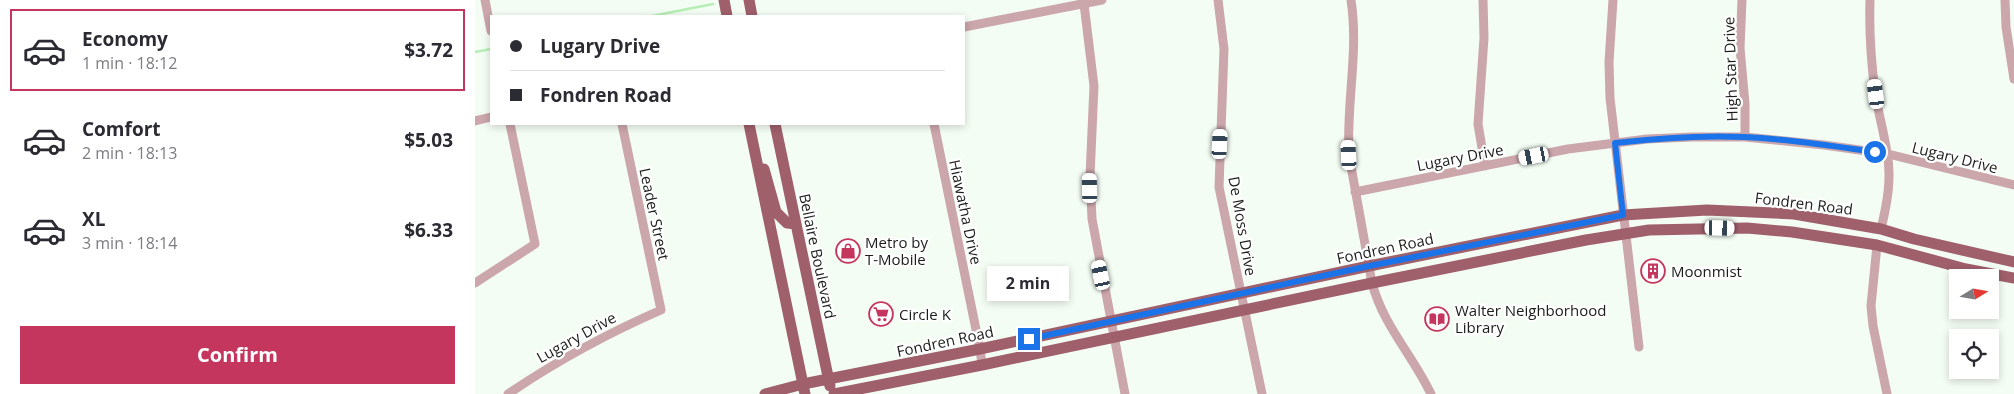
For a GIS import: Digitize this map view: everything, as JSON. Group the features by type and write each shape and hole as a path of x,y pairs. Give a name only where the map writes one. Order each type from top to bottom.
{"main road":[{"path":"724,0 727,15"},
{"path":"749,0 752,15"},
{"path":"749,125 804,389"},
{"name":"Bellaire Boulevard","path":"775,125 828,380 833,394"},
{"path":"755,155 767,174 776,212 787,224 796,224"},
{"name":"Fondren Road","path":"765,394 804,389 828,380 1111,322 1369,266 1623,215 1666,211 1742,211 1794,214 1881,229 1914,239 2014,262"},
{"path":"1851,224 1873,238 1877,246 1883,242 1896,243 1914,239"},
{"name":"Fondren Road","path":"833,394 982,365 1372,283 1626,233 1678,229 1747,228 1792,232 1877,246 1966,269 2014,278"}],"street":[{"path":"485,0 490,26"},
{"path":"965,27 1102,0"},
{"name":"De Moss Drive","path":"1218,0 1224,48 1219,187 1261,394"},
{"path":"1351,0 1355,33 1348,136 1355,192 1372,283 1377,301 1387,322 1419,371 1431,394"},
{"path":"1483,0 1484,38 1478,124 1485,166"},
{"path":"1613,0 1609,62 1610,98 1639,347"},
{"name":"High Star Drive","path":"1742,0 1740,48 1745,104 1745,137"},
{"path":"1870,0 1871,52 1876,94 1888,154 1889,182 1881,229"},
{"path":"2005,0 2006,26 2014,79"},
{"path":"1084,4 1094,86 1090,176 1092,219 1125,394"},
{"path":"475,121 490,118"},
{"path":"475,283 535,244 510,125"},
{"name":"Leader Street","path":"622,125 661,310"},
{"name":"Hiawatha Drive","path":"934,125 982,365"},
{"name":"Lugary Drive","path":"1355,192 1567,149 1692,137 1745,137 1888,154 2014,185"},
{"path":"1877,246 1871,306 1873,326 1887,394"},
{"name":"Lugary Drive","path":"508,394 547,367 584,346 661,310"}],"waterway":[{"path":"657,15 713,4"},
{"path":"475,52 490,49"}],"place":[{"name":"Metro by T-Mobile","path":"848,251"},
{"name":"Moonmist","path":"1653,271"},
{"name":"Circle K","path":"881,314"},
{"name":"Walter Neighborhood Library","path":"1437,319"}],"route":[{"path":"1029,339 1369,266 1623,215 1615,143 1647,139 1745,137 1875,152"}]}
